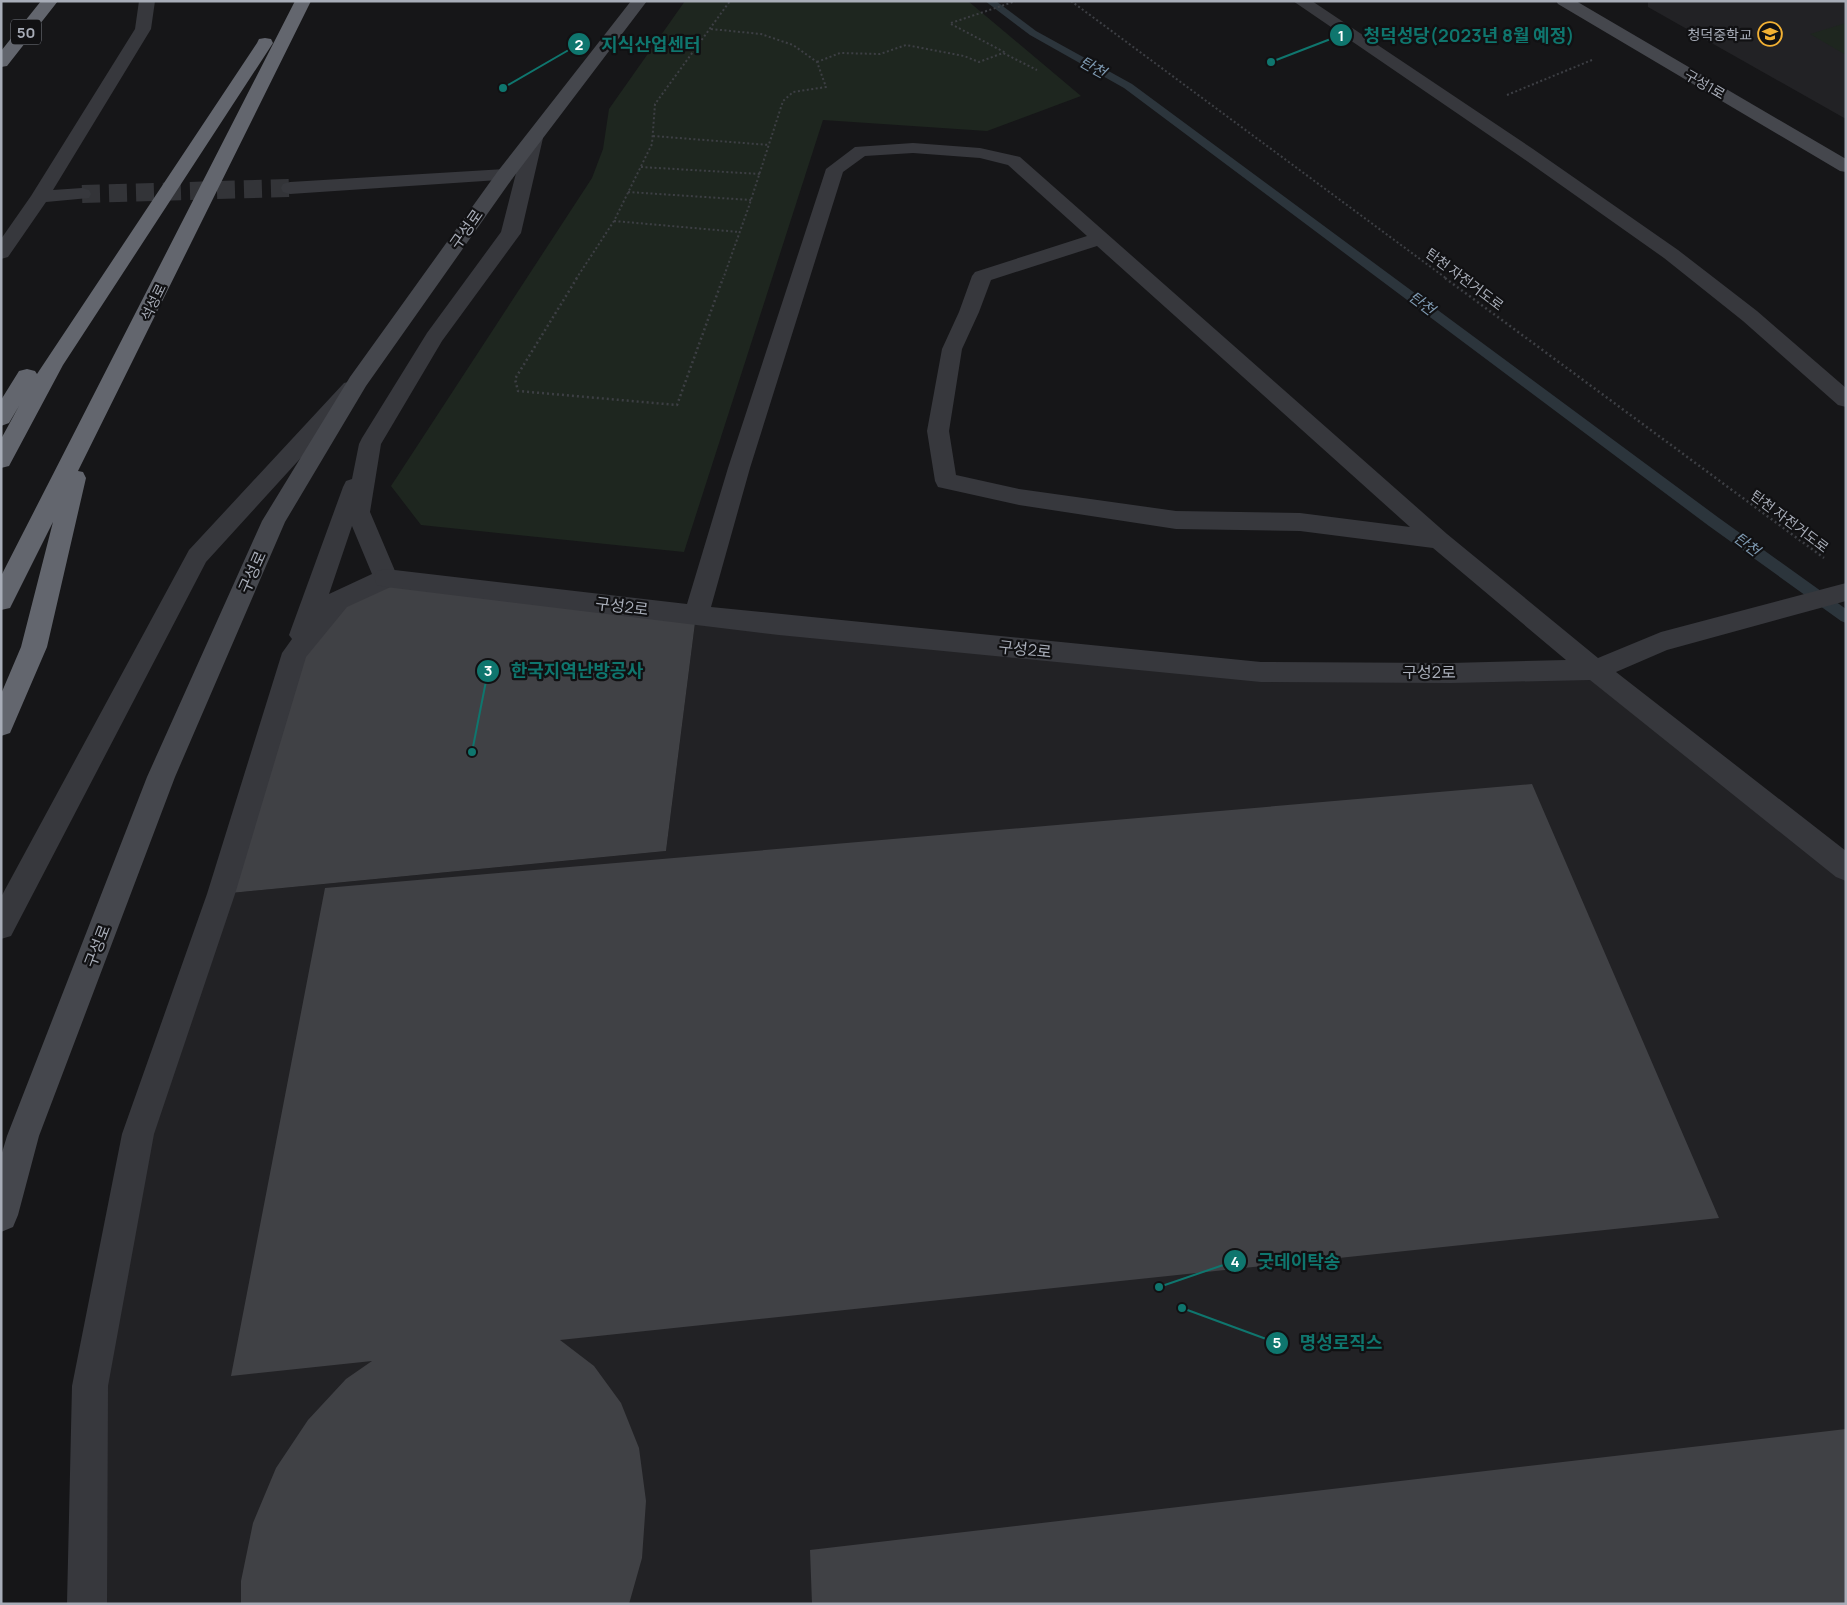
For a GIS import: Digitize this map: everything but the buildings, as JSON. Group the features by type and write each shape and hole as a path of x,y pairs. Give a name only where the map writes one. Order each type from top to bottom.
{"highway":[{"name":"50","path":"1,62 50,1"},
{"path":"1,460 53,364 268,40 285,1"},
{"name":"석성로","path":"1,602 135,339 303,1"},
{"path":"1,418 42,352 268,40"},
{"path":"1,725 34,647 87,431"}],"street":[{"path":"1,253 40,197 143,29 146,1"},
{"name":"구성로","path":"1,1215 23,1136 162,777 274,521 358,382 505,175 639,1"},
{"path":"1301,1 1672,254 1750,316 1846,400"},
{"name":"구성1로","path":"1573,3 1634,42 1846,166"},
{"path":"87,1604 90,1386 138,1134 221,894 295,653 370,444 434,338 511,233 534,138"},
{"path":"696,615 739,468 835,169 861,151 913,148 980,153 1014,161 1439,540 1595,670 1846,868"},
{"path":"290,188 505,175"},
{"path":"40,197 82,194"},
{"path":"1101,238 982,276 969,312 952,349 938,431 946,481 1019,497 1176,520 1300,522 1439,540"},
{"path":"1,926 197,556 358,382"},
{"path":"295,653 338,600 386,578 358,512 370,444"},
{"name":"구성2로","path":"386,578 779,625 1261,672 1450,673 1595,670 1661,642 1846,592"}],"path":[{"path":"711,29 761,34 793,45 817,62 826,87 793,92 783,101 751,200 677,404 518,391 515,379 563,298 614,221 652,144 655,104 730,1"},
{"path":"817,62 840,53 880,54 906,45 964,56 979,62 1002,53 1038,70 950,24 1016,1"},
{"name":"탄천 자전거도로","path":"1070,1 1830,563"},
{"path":"1466,112 1634,42"},
{"path":"653,136 769,145"},
{"path":"641,167 760,174"},
{"path":"628,192 751,200"},
{"path":"614,221 739,232"}],"shaded area":[{"path":"685,1 968,1 1081,96 987,131 823,120 684,552 421,525 391,486 592,178 603,149 609,109"},
{"name":"청덕중학교","path":"1648,1 1846,1 1846,119 1648,7"},
{"path":"1846,23 1846,55 1810,34"},
{"path":"696,615 1261,672 1595,670 1846,868 1846,1604 87,1604 90,1386 138,1134 221,894 666,851"}],"waterway":[{"name":"탄천","path":"990,1 1033,33 1128,86 1714,522 1846,617"}],"tunnel":[{"path":"82,194 290,188"}],"place":[{"name":"청덕중학교","path":"1770,34"},
{"name":"청덕성당(2023년 8월 예정)","path":"1271,62"},
{"name":"지식산업센터","path":"503,88"},
{"name":"한국지역난방공사","path":"472,752"},
{"name":"굿데이탁송","path":"1159,1287"},
{"name":"명성로직스","path":"1182,1308"}]}
